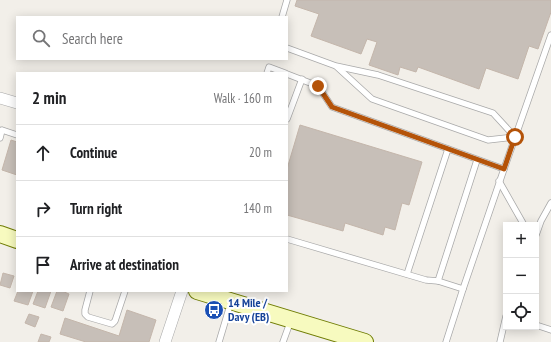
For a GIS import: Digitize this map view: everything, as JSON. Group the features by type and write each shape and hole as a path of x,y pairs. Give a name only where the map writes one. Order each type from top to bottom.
{"main road":[{"path":"0,234 16,240"},
{"path":"200,292 359,341"}],"street":[{"path":"0,98 16,103"},
{"path":"165,342 182,292"}],"lane":[{"path":"282,16 287,0"},
{"path":"446,342 499,182 551,36"},
{"path":"288,48 336,66 378,75 493,113 515,137"},
{"path":"336,66 372,99 488,140 515,137"},
{"path":"267,72 269,67 283,72"},
{"path":"288,74 318,86 332,107 504,169"},
{"path":"288,116 302,79"},
{"path":"0,138 2,130 16,135"},
{"path":"407,274 448,149"},
{"path":"438,281 477,160"},
{"path":"499,182 522,222"},
{"path":"539,227 551,203"},
{"path":"288,239 426,280 438,281 463,289"},
{"path":"90,292 85,314 88,317 112,324 115,321 125,292"},
{"path":"219,342 231,302"},
{"path":"284,342 291,320"},
{"path":"539,326 551,330"},
{"path":"500,342 503,329"}],"building":[{"path":"297,0 551,0 551,12 538,49 529,46 518,79 486,68 479,89 418,67 416,72 400,67 398,75 369,65 377,42 367,39 361,54 311,36 319,14 295,6"},
{"path":"300,125 422,162 409,205 402,203 395,230 385,227 383,235 345,223 343,231 288,215 288,166"},
{"path":"11,140 16,142 16,175 2,170"},
{"path":"3,273 14,276 10,288 0,285"},
{"path":"18,292 33,292 28,305 14,301"},
{"path":"38,292 51,292 45,308 33,304"},
{"path":"57,292 64,292 69,294 63,311 51,307"},
{"path":"127,310 156,320 149,342 86,342 60,334 65,318 119,336"},
{"path":"29,314 39,317 35,327 25,323"},
{"path":"41,334 51,337 49,342 38,342"}],"place":[{"name":"14 Mile / Davy (EB)","path":"214,310"}],"route":[{"path":"318,86 332,107 504,169 515,137"}]}
